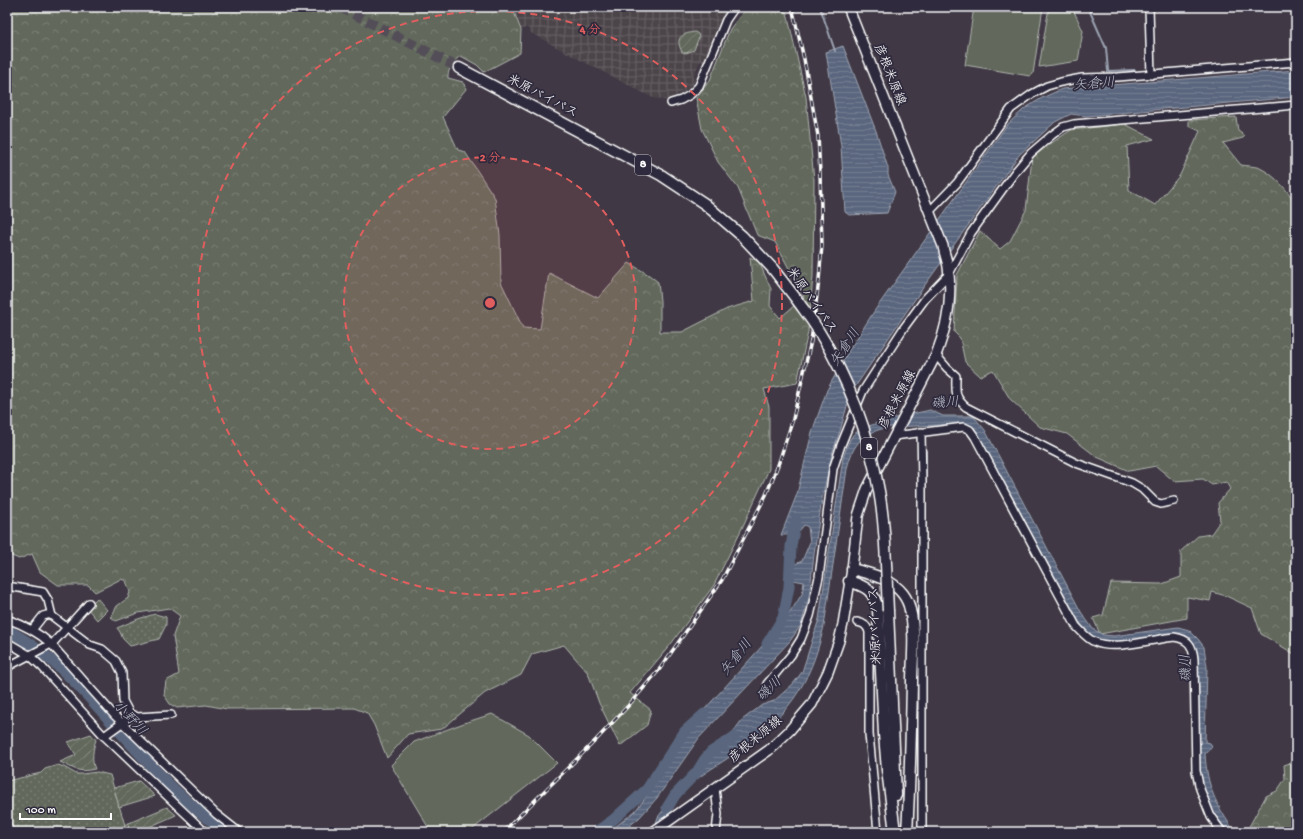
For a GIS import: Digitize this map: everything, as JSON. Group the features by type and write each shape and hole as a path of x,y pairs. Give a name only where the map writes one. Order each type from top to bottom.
{"highway":[{"name":"米原バイパス","path":"459,68 661,175 705,204 742,236 773,269 818,330 846,383 860,417 879,490 884,533 888,611 896,832"},
{"path":"852,569 880,577 895,585 908,601 910,610 912,624 912,655 907,832"},
{"name":"8","path":"849,581 867,588 871,592 878,609 884,734 887,770 896,832"}],"main road":[{"name":"彦根米原線","path":"653,832 769,750 789,731 812,704 828,672 839,641 852,569 858,516 867,489 936,355 944,333 950,290 948,270 942,246 848,7"}],"street":[{"path":"672,103 690,95 699,86 726,20 735,7"},
{"path":"1149,7 1151,75"},
{"path":"931,215 957,183 1012,109 1032,94 1061,82 1082,78 1151,75 1296,62"},
{"path":"767,684 791,655 810,616 819,577 833,469 863,391 903,329 948,270 971,233 1015,172 1031,153 1062,127 1085,122 1296,105"},
{"path":"936,355 956,376 956,394 959,401 966,407 1076,463 1132,483 1142,489 1155,502 1161,504 1174,501"},
{"path":"895,433 921,432 964,427 970,430 976,437 1076,626 1090,640 1106,645 1117,645 1174,636 1188,642 1193,650 1194,660 1196,770 1200,789 1211,817 1222,832"},
{"path":"921,432 922,832"},
{"path":"7,586 43,592 48,600 52,616 90,645 95,648 102,649 116,661 122,673 122,698 130,716"},
{"path":"7,668 50,645 89,603"},
{"path":"32,630 43,616 51,614"},
{"path":"7,619 41,635 121,723 216,814 239,832"},
{"path":"857,622 863,623 869,632 869,734 878,832"},
{"path":"7,642 31,654 42,668 106,734 205,832"},
{"path":"106,734 133,715 137,717 171,715"},
{"path":"715,788 718,814 716,832"},
{"path":"665,832 667,821"}],"shaded area":[{"path":"512,7 728,7 717,27 704,63 700,61 693,78 696,80 692,86 671,98 671,100 665,100 653,98 567,53 531,33 527,27 521,30"}],"green space":[{"path":"7,7 512,7 521,30 520,53 484,72 477,65 461,56 458,58 450,69 448,78 463,82 466,89 443,117 458,150 465,152 495,198 500,235 501,282 523,328 540,329 549,273 598,298 629,263 658,282 660,301 660,332 682,332 727,309 754,301 750,257 759,262 771,289 770,306 780,318 804,297 775,242 757,235 738,188 718,162 702,129 696,98 710,80 730,29 747,7 778,7 787,13 806,97 814,180 813,276 808,332 797,383 764,389 769,407 769,469 714,585 671,644 630,693 651,710 647,725 620,746 599,703 588,673 564,645 532,654 521,675 485,693 442,729 408,734 387,758 374,725 367,713 354,708 227,709 206,705 177,708 170,704 164,695 166,681 179,674 173,636 180,616 169,608 138,613 116,621 111,617 117,606 128,598 130,592 126,581 121,579 95,592 88,585 58,585 40,572 32,554 19,559 7,554"},
{"path":"974,7 1043,7 1033,74 1030,76 965,65"},
{"path":"1049,7 1072,7 1083,31 1078,61 1039,67"},
{"path":"695,32 699,37 694,50 686,53 682,52 679,43 680,38 686,34"},
{"path":"1236,117 1238,131 1245,136 1243,138 1223,143 1241,165 1260,168 1276,179 1296,204 1296,655 1261,634 1252,608 1226,596 1212,592 1210,601 1187,597 1187,618 1100,634 1093,618 1103,615 1111,583 1162,584 1181,577 1181,551 1198,536 1211,534 1220,521 1218,503 1230,489 1226,482 1212,485 1203,479 1174,481 1156,466 1129,471 1097,457 1067,434 1040,427 1010,399 993,370 980,376 965,362 960,338 954,332 957,275 980,231 1000,249 1010,241 1026,210 1032,158 1050,144 1071,130 1125,124 1154,139 1127,146 1129,190 1155,205 1180,175 1200,131 1189,126 1189,120"},
{"path":"97,598 107,610 97,620 87,608"},
{"path":"155,614 166,617 166,625 159,639 130,646 123,639 117,628"},
{"path":"492,714 529,735 557,763 469,832 431,832 391,765 414,742"},
{"path":"91,734 96,740 93,754 95,769 84,771 60,762 76,755 68,742"},
{"path":"1296,761 1296,832 1246,832 1266,796 1277,791 1285,779 1284,765"},
{"path":"58,765 76,774 97,772 110,775 127,832 15,832 7,813 7,781 41,773 45,769"},
{"path":"139,781 155,796 119,807 114,788"},
{"path":"167,807 176,815 138,832 127,832 124,825"}],"water":[{"path":"843,46 876,131 888,168 888,175 895,192 887,213 849,215 845,212 841,146 826,52"},
{"path":"1296,70 1296,97 1086,116 1071,114 1055,122 1019,155 922,289 851,392 832,454 822,499 809,598 801,625 790,641 699,738 657,798 639,818 621,832 609,832 635,811 655,786 682,738 704,710 784,622 802,594 804,582 793,580 785,572 788,565 802,561 810,542 808,527 804,525 794,534 781,535 797,494 812,432 827,390 848,352 875,310 1007,125 1024,109 1042,98 1062,89"},
{"path":"930,410 943,416 972,416 985,430 1081,612 1093,629 1103,635 1114,636 1178,627 1189,630 1204,647 1207,667 1205,742 1210,743 1212,746 1205,754 1206,766 1210,786 1218,804 1235,832 1226,832 1211,809 1200,780 1198,656 1191,640 1175,633 1128,641 1109,642 1098,640 1089,634 1080,623 977,432 969,425 963,424 890,427 867,435 856,445 847,469 824,626 818,648 803,684 782,714 768,727 752,741 689,786 677,801 661,832 653,832 658,817 688,778 727,740 742,720 762,705 774,701 793,684 802,672 819,619 843,458 851,437 859,431 878,423"}],"waterway":[{"path":"820,7 835,51"},
{"path":"1088,7 1106,48 1108,71 1135,70 1134,71"},
{"path":"926,451 926,832"},
{"name":"矢倉川","path":"767,644 783,618 789,587 791,546 796,520"},
{"name":"小野川","path":"7,630 25,641 58,666 88,696 163,779 199,812 226,832"},
{"name":"矢倉川","path":"596,832 613,820 647,789 685,731 704,714"},
{"name":"磯川","path":"667,808 675,795 697,772 711,752 734,737"}],"tunnel":[{"path":"340,7 459,68"}],"railway":[{"path":"503,832 596,740 659,670 722,580 766,495 778,465 793,419 811,341 822,245 818,136 804,59 792,7"}]}
